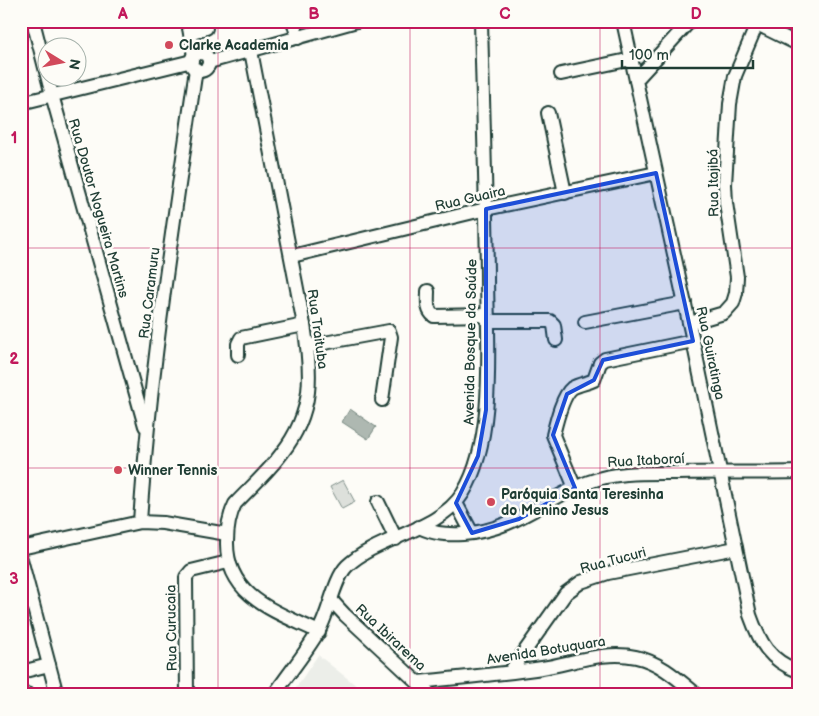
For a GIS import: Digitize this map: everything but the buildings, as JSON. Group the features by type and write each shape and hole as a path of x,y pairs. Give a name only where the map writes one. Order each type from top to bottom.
{"street":[{"name":"Rua Doutor Nogueira Martins","path":"33,21 146,432"},
{"path":"293,21 298,38"},
{"path":"21,104 199,60 251,51 298,38 319,26 357,21"},
{"name":"Avenida Bosque da Saúde","path":"274,695 318,632 332,601 339,578 349,564 367,552 419,527 445,512 456,503 470,479 478,456 484,428 487,387 486,209 481,21"},
{"name":"Rua Guiratinga","path":"623,21 690,323 750,615 763,647 785,666 798,671"},
{"path":"636,80 690,21"},
{"path":"188,25 196,32 207,23"},
{"name":"Rua Caramuru","path":"140,522 146,432 169,253 199,60 207,23"},
{"path":"754,23 770,26 798,44"},
{"name":"Rua Itajibá","path":"690,323 724,313 733,303 736,294 737,277 726,203 728,122 731,91 754,23"},
{"path":"188,25 199,60"},
{"name":"Rua Traituba","path":"251,51 308,346 310,386 302,421 282,453 235,504 231,512 227,534 228,562 240,585 254,598 318,632"},
{"path":"561,74 632,60"},
{"path":"548,113 565,193"},
{"name":"Rua Guaira","path":"292,256 486,209 656,173"},
{"path":"428,291 428,308 434,316 550,321 554,324 556,340"},
{"path":"585,322 685,303"},
{"path":"238,355 238,344 241,338 304,324"},
{"path":"308,346 382,331 390,332 391,337 382,400"},
{"path":"574,488 553,435 564,399 569,391 594,380 600,363 605,359 693,341"},
{"name":"Rua Itaboraí","path":"419,527 439,534 472,533 490,530 519,519 574,488 609,476 657,473 798,472"},
{"path":"378,502 396,539"},
{"path":"456,503 472,533"},
{"path":"21,548 140,522 162,523 227,534"},
{"name":"Rua Tucuri","path":"510,672 566,593 581,582 608,574 736,548"},
{"path":"21,559 58,695"},
{"name":"Rua Curucaia","path":"188,695 186,577 191,571 228,562"},
{"name":"Rua Ibirarema","path":"332,601 431,695"},
{"name":"Avenida Botuquara","path":"418,682 544,668 596,657 624,655 638,657 655,663 697,695"},
{"path":"21,672 50,665"},
{"path":"21,692 29,695"}],"highlighted area":[{"path":"656,173 693,341 603,360 594,380 567,394 553,435 575,488 519,519 472,533 456,503 478,456 486,410 486,209"}],"shaded area":[{"path":"350,409 376,427 368,439 342,422"},
{"path":"343,480 355,502 342,509 330,487"},
{"path":"318,655 357,686 350,695 291,695"}],"place":[{"name":"Clarke Academia","path":"169,45"},
{"name":"Winner Tennis","path":"118,470"},
{"name":"Paróquia Santa Teresinha do Menino Jesus","path":"491,502"}]}
